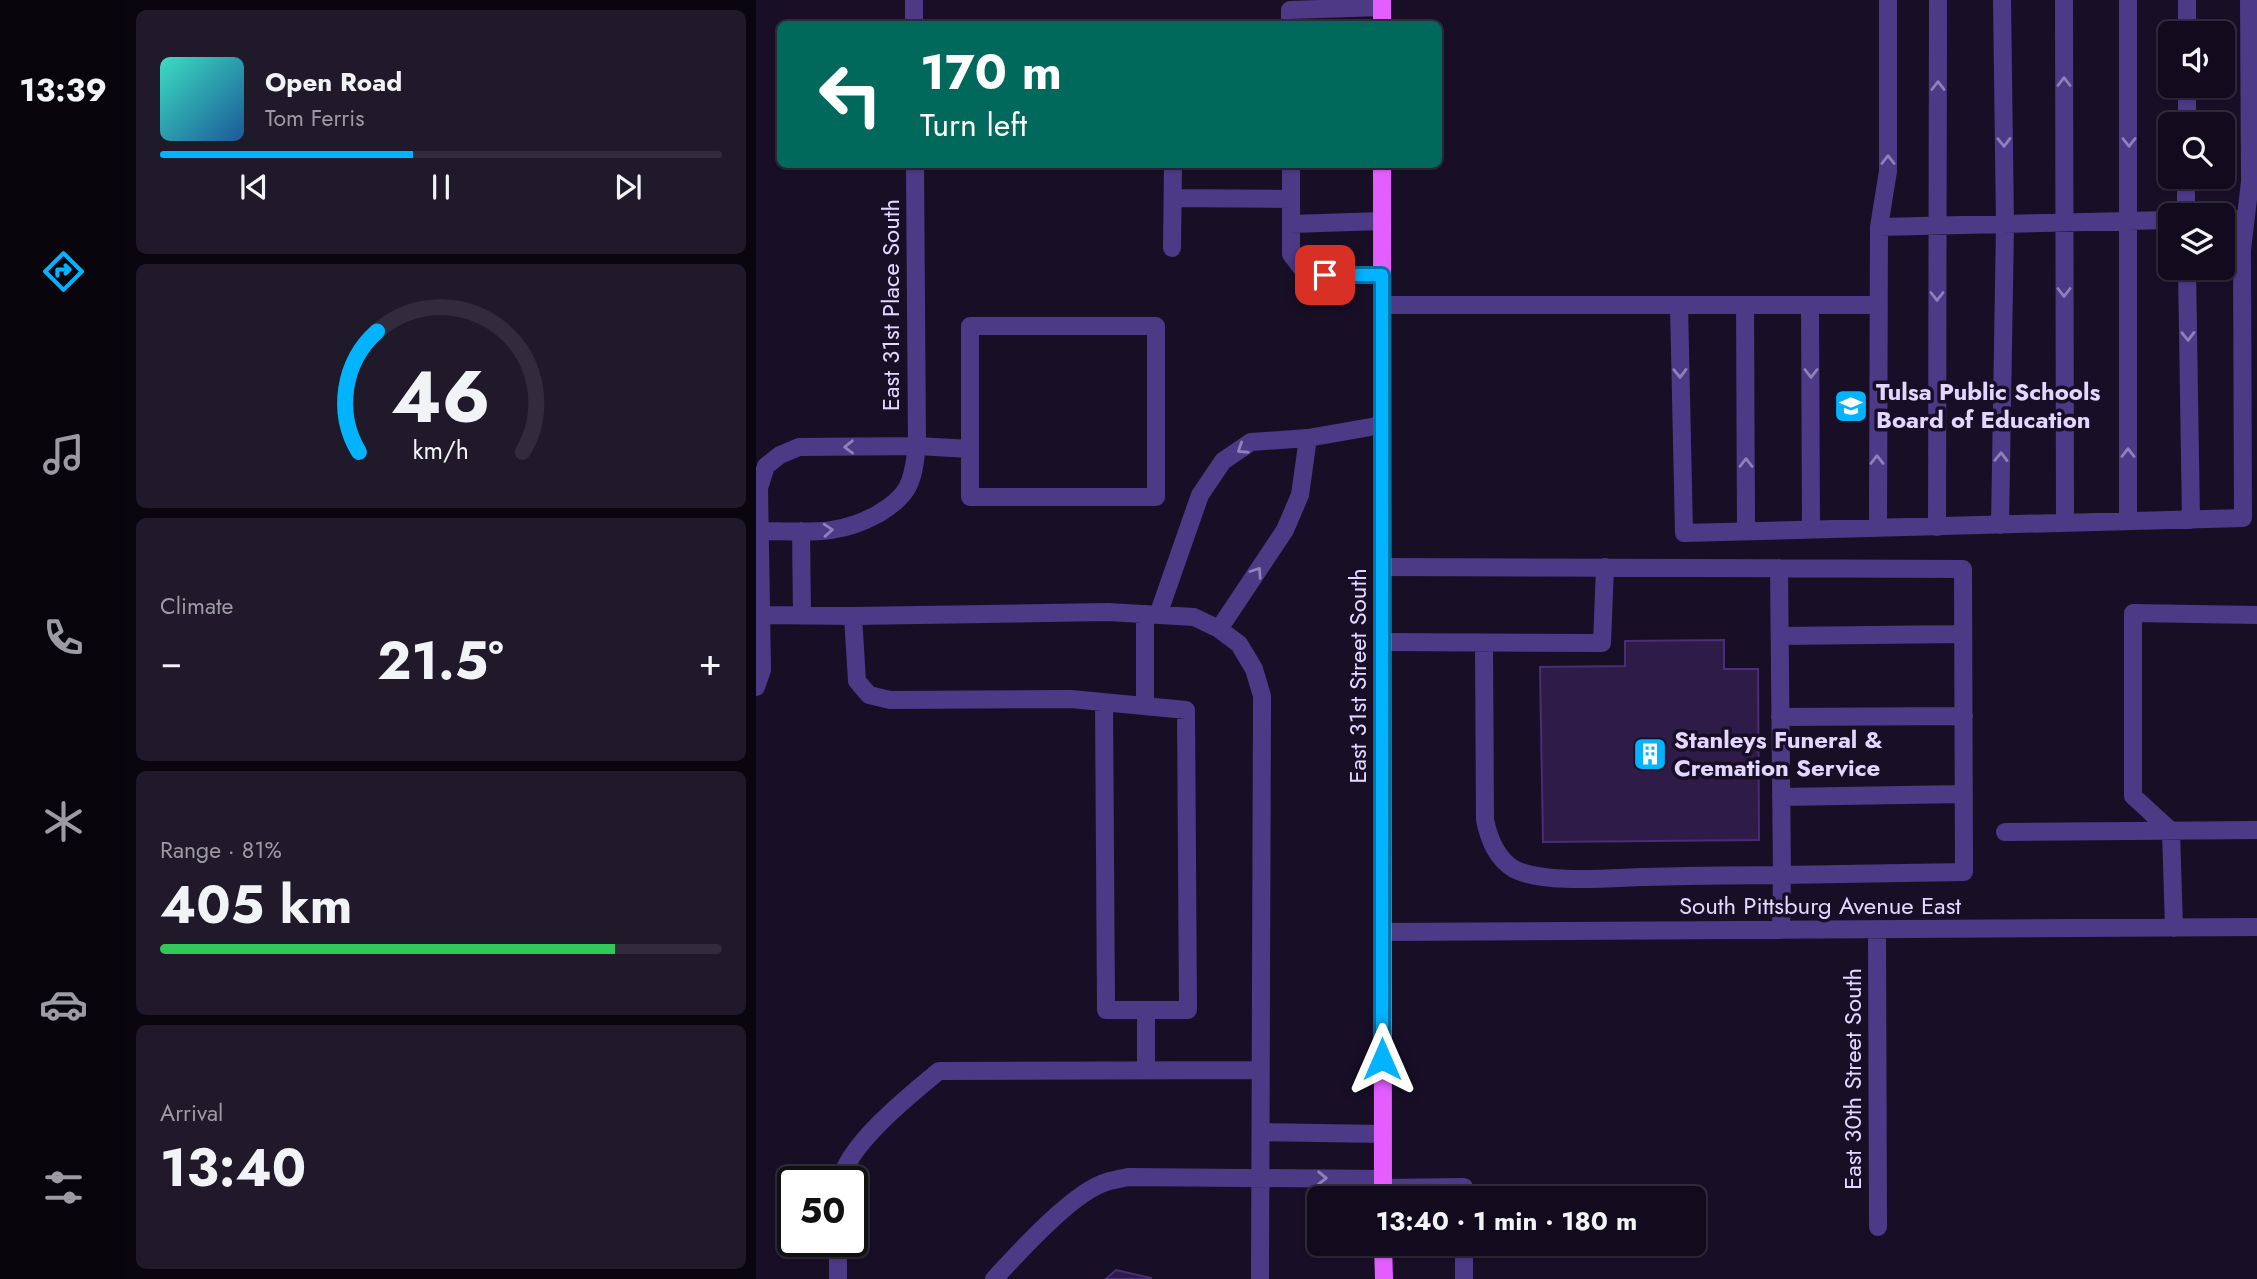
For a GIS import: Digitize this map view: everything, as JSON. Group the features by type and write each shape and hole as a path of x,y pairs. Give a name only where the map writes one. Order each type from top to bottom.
{"main road":[{"name":"East 31st Street South","path":"1382,168 1383,1186"},
{"path":"1384,1256 1384,1279"}],"street":[{"path":"914,0 914,21"},
{"path":"1878,528 1877,305 1879,227 1888,171 1888,0"},
{"path":"1937,527 1938,0"},
{"path":"2000,525 2005,225 2002,0"},
{"path":"2064,0 2065,523"},
{"path":"2128,0 2128,521"},
{"path":"2187,0 2187,21"},
{"path":"1679,305 1684,533 2244,519 2242,250 2244,219 2254,183 2249,0"},
{"path":"1290,21 1290,10 1382,10"},
{"name":"East 31st Place South","path":"915,168 917,446 906,489 888,508 858,526 832,531 760,531 759,488 766,466 780,455 799,447 917,446"},
{"path":"1172,248 1173,168"},
{"path":"1291,168 1291,254 1307,275 1382,275"},
{"path":"1174,198 1291,200"},
{"path":"2235,219 2244,219"},
{"path":"1879,227 2158,220"},
{"path":"1291,224 1382,221"},
{"path":"2187,280 2191,520"},
{"path":"1382,305 1877,305"},
{"path":"1745,305 1746,531"},
{"path":"1810,305 1811,530"},
{"path":"970,326 1156,326 1156,497 970,497 970,449 970,326"},
{"path":"1145,706 1152,615 1200,495 1223,461 1251,442 1308,438 1382,425"},
{"path":"1219,629 1285,530 1300,495 1308,438"},
{"path":"917,446 970,449"},
{"path":"756,687 762,670 759,615 760,531"},
{"path":"801,531 802,615"},
{"path":"1382,567 1963,569 1964,872 1571,877 1543,877 1523,873 1511,867 1498,853 1489,838 1485,820 1484,643"},
{"path":"1382,642 1602,643 1605,567"},
{"path":"1779,568 1781,930"},
{"path":"759,615 1108,612 1194,617 1219,629 1239,644 1254,668 1262,696 1261,1279"},
{"path":"2174,928 2171,831 2133,796 2133,613 2257,615"},
{"path":"853,616 857,681 869,695 890,700 1072,699 1104,702 1186,710 1188,1010 1106,1010 1104,702"},
{"path":"1780,636 1963,634"},
{"path":"1780,717 1964,716"},
{"path":"1781,797 1964,794"},
{"path":"2005,832 2257,830"},
{"name":"South Pittsburg Avenue East","path":"1382,932 2257,927"},
{"name":"East 30th Street South","path":"1877,930 1878,1227"},
{"path":"1146,1010 1146,1070"},
{"path":"845,1166 884,1117 939,1071 1261,1070"},
{"path":"1261,1132 1382,1134"},
{"path":"995,1279 1020,1250 1082,1196 1102,1183 1128,1177 1261,1178 1359,1186"},
{"path":"1464,1256 1464,1279"},
{"path":"838,1257 838,1279"}],"building":[{"name":"Stanleys Funeral & Cremation Service","path":"1724,640 1724,669 1758,669 1759,840 1543,842 1540,667 1625,666 1625,641"},
{"path":"1116,1270 1151,1278 1151,1279 1106,1279"}],"place":[{"name":"Tulsa Public Schools Board of Education","path":"1851,406"},
{"name":"Stanleys Funeral & Cremation Service","path":"1650,754"}],"route":[{"path":"1325,275 1382,275 1382,1059"}]}
